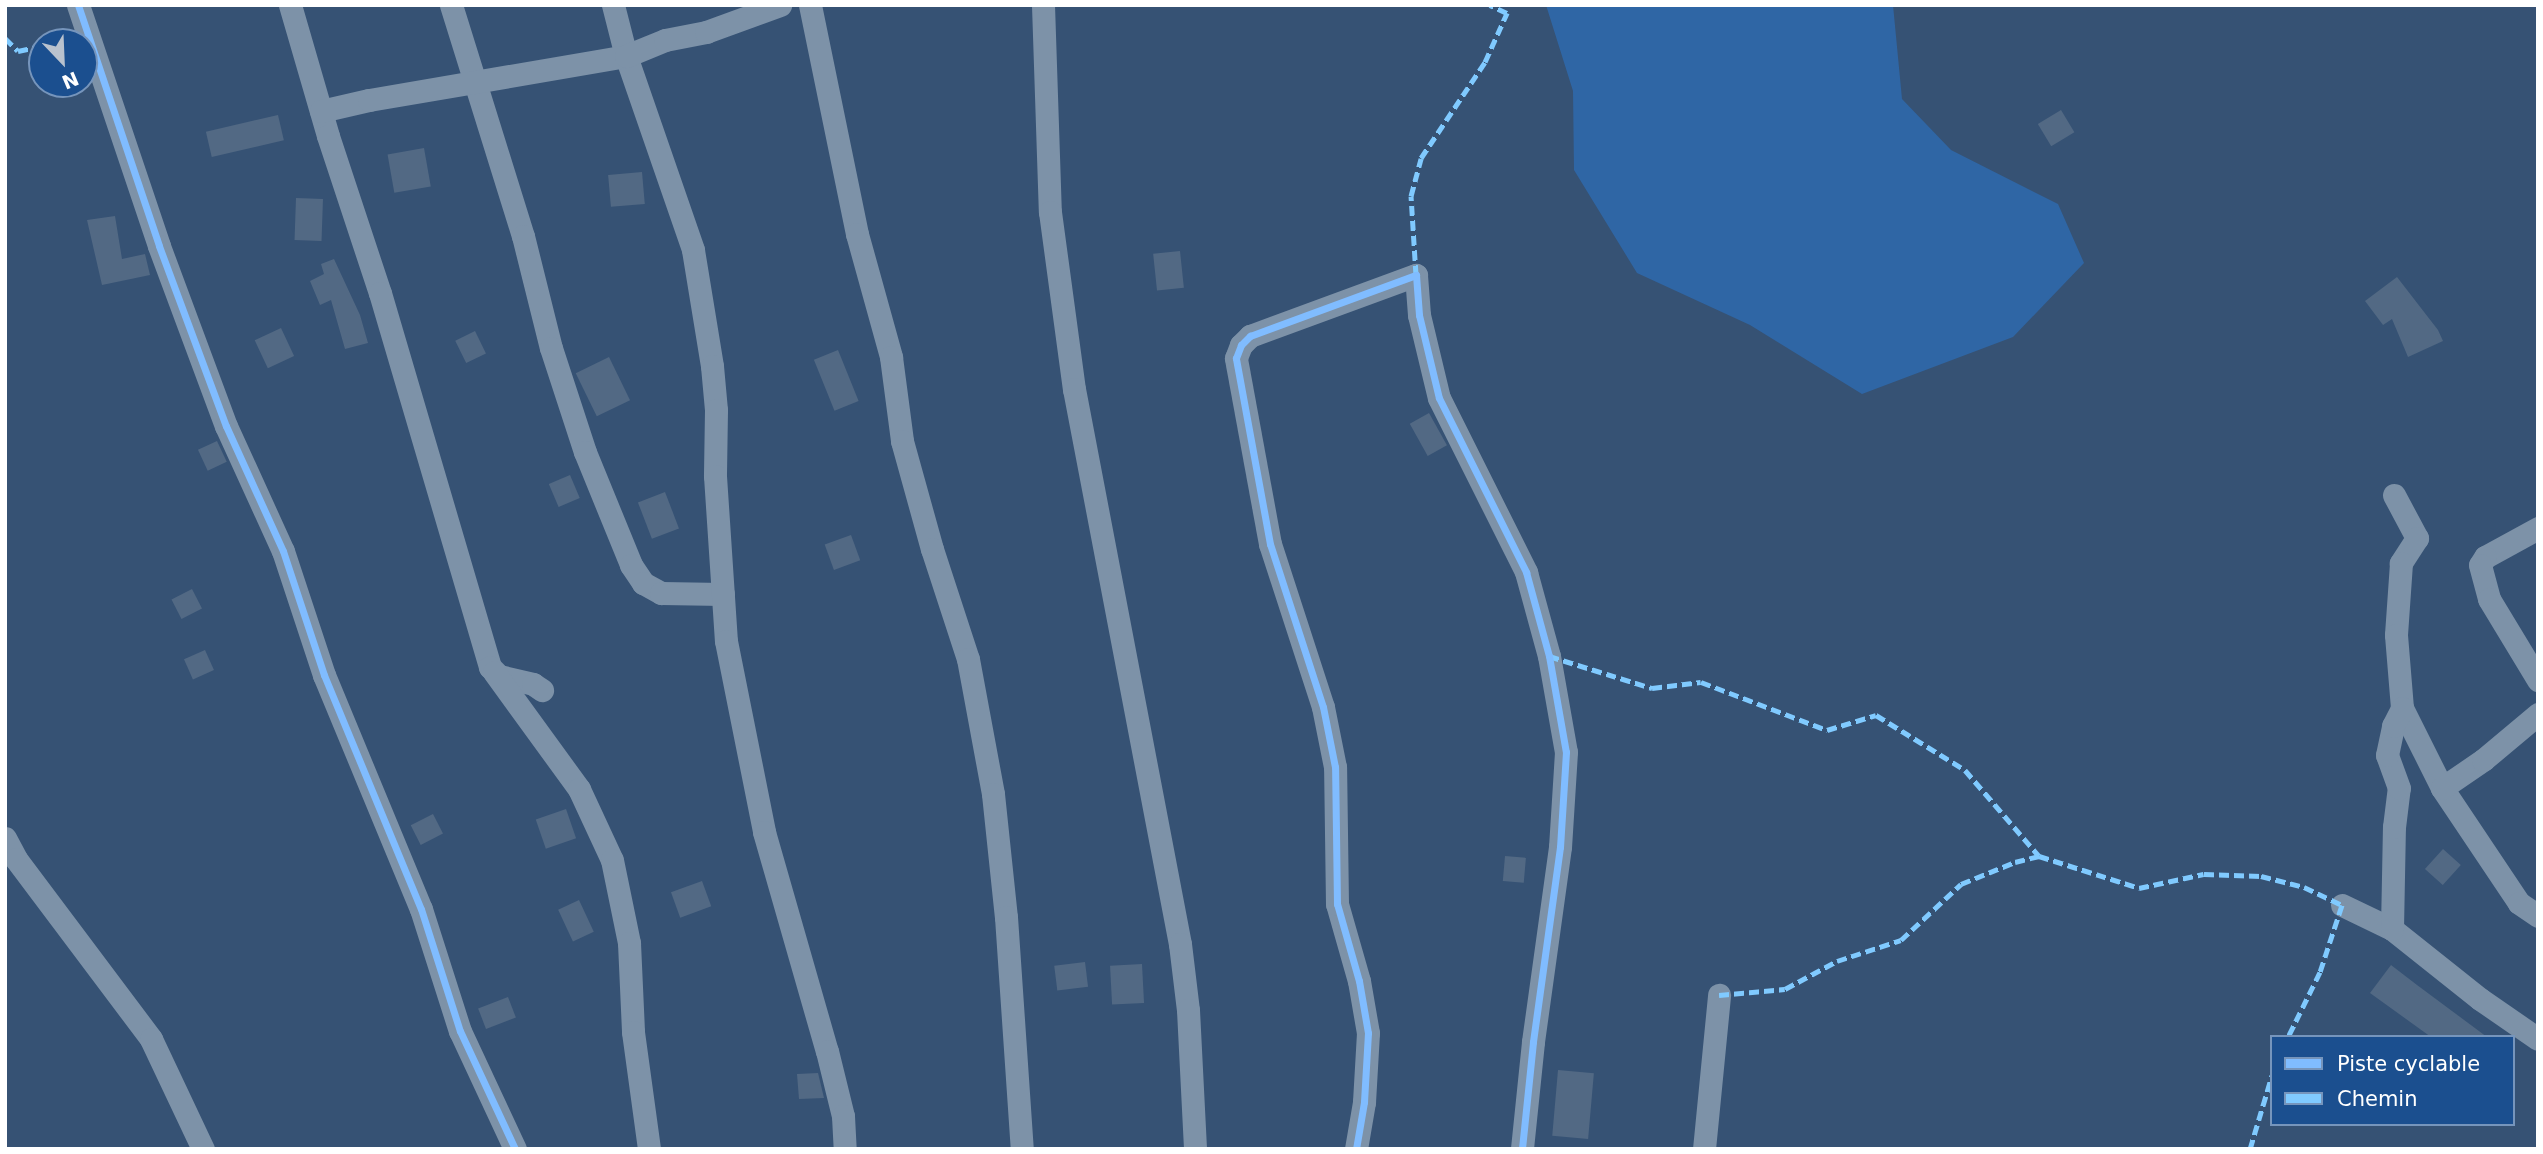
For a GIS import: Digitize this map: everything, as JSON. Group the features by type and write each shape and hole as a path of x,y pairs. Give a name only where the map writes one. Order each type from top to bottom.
{"street":[{"path":"78,5 159,246 226,426 283,551 324,675 421,909 460,1031 515,1149"},
{"path":"290,5 380,293 490,667 579,789 612,860 629,943 633,1032 649,1149"},
{"path":"451,5 523,236 551,348 585,452 631,565 643,583 661,593 723,594"},
{"path":"613,5 626,56 693,250 712,366 716,410 715,476 726,641 764,832 827,1051 843,1116 845,1149"},
{"path":"321,111 369,100 475,84 626,56 665,40 706,32 780,5"},
{"path":"810,5 857,234 891,357 902,441 932,549 968,659 995,807 1006,917 1022,1149"},
{"path":"1044,5 1050,212 1074,389 1180,944 1188,1010 1195,1149"},
{"path":"1356,1149 1364,1102 1367,1033 1359,981 1337,904 1335,767 1323,707 1270,544 1237,358 1241,345 1250,336 1416,275 1419,315 1439,398 1526,572 1549,656 1566,752 1560,847 1533,1042 1522,1149"},
{"path":"2394,495 2417,538 2401,563 2396,635 2402,708 2442,788 2519,903 2538,916"},
{"path":"2538,528 2485,557 2480,565 2489,599 2538,680"},
{"path":"490,667 499,676 533,684 542,690"},
{"path":"2392,929 2394,827 2399,788 2387,755 2393,726 2402,708"},
{"path":"2442,788 2483,760 2538,713"},
{"path":"5,838 16,859 151,1039 203,1149"},
{"path":"2342,905 2392,929 2480,999 2538,1039"},
{"path":"1704,1149 1719,995"}],"shaded area":[{"path":"1546,5 1893,5 1902,99 1951,150 2058,204 2084,263 2013,337 1862,394 1750,325 1637,273 1574,170 1573,91"}],"building":[{"path":"2061,110 2074,132 2051,146 2038,124"},
{"path":"278,115 284,140 212,157 206,132"},
{"path":"424,148 431,186 394,193 388,154"},
{"path":"642,172 645,204 611,207 608,175"},
{"path":"296,198 323,199 322,241 295,240"},
{"path":"115,216 122,259 145,254 150,275 102,285 87,220"},
{"path":"1180,251 1184,288 1157,291 1153,254"},
{"path":"334,259 360,315 368,343 345,349 331,300 320,305 310,281 324,274 321,264"},
{"path":"2397,277 2438,330 2443,341 2408,357 2392,319 2383,325 2365,301"},
{"path":"281,328 294,356 268,368 255,340"},
{"path":"475,331 486,353 466,363 455,341"},
{"path":"838,350 859,401 834,411 814,360"},
{"path":"609,357 630,400 597,416 576,373"},
{"path":"1429,413 1447,445 1428,456 1410,424"},
{"path":"217,441 227,462 208,471 198,450"},
{"path":"570,475 580,498 559,507 549,484"},
{"path":"665,492 679,528 652,539 638,502"},
{"path":"851,535 860,560 834,570 825,545"},
{"path":"192,589 202,609 181,619 172,599"},
{"path":"205,650 214,670 193,679 184,659"},
{"path":"566,809 576,838 546,849 536,819"},
{"path":"433,814 443,834 421,845 411,825"},
{"path":"2443,849 2461,865 2443,885 2425,869"},
{"path":"1505,856 1526,858 1524,883 1503,881"},
{"path":"702,881 711,906 680,918 671,892"},
{"path":"579,900 594,932 573,941 558,910"},
{"path":"1085,962 1088,987 1057,991 1054,966"},
{"path":"1142,964 1144,1003 1112,1005 1110,966"},
{"path":"2391,965 2484,1035 2428,1035 2370,993"},
{"path":"508,997 516,1018 486,1029 478,1008"},
{"path":"1558,1070 1594,1073 1588,1139 1552,1136"},
{"path":"818,1073 824,1098 799,1099 797,1074"}],"marked path":[{"path":"1416,275 1411,196 1421,158 1485,62 1507,13 1490,5"},
{"path":"5,38 18,51 28,49"},
{"path":"1549,656 1652,688 1701,682 1827,730 1876,715 1965,770 2039,856"},
{"path":"1719,995 1785,989 1837,961 1901,940 1961,884 2015,862 2039,856 2139,888 2204,874 2261,876 2304,887 2342,905 2320,972 2289,1035"},
{"path":"2250,1149 2270,1082"}],"cycle path":[{"path":"78,5 159,246 226,426 283,551 324,675 421,909 460,1031 515,1149"},
{"path":"1356,1149 1364,1102 1368,1033 1359,981 1337,904 1335,767 1323,707 1270,544 1236,358 1241,345 1250,336 1416,275 1419,315 1439,398 1526,572 1549,656 1566,752 1560,847 1533,1042 1522,1149"}]}
